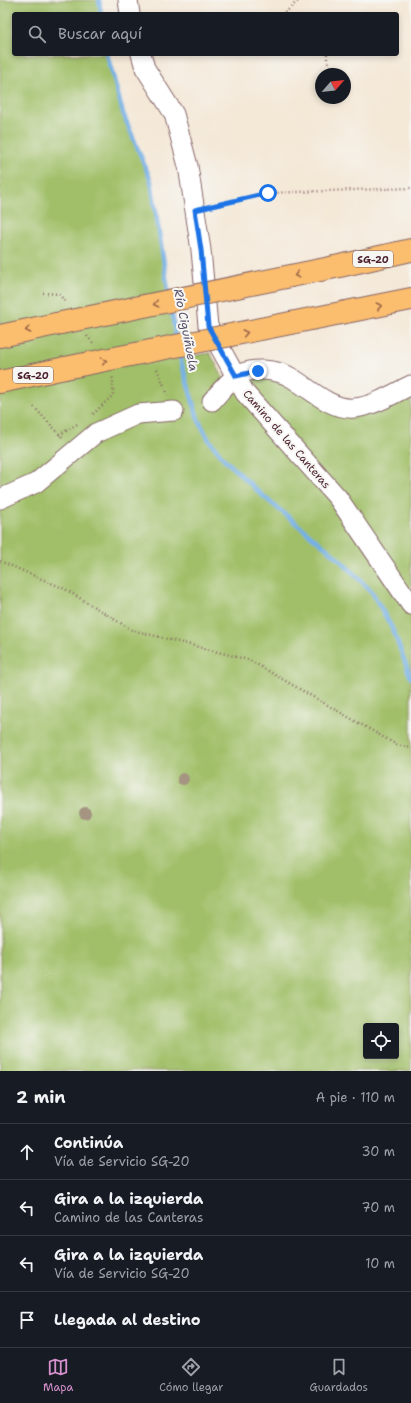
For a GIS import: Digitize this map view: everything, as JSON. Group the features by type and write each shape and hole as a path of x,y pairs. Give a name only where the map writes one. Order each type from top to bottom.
{"highway":[{"name":"SG-20","path":"0,336 411,250"},
{"name":"SG-20","path":"0,382 411,299"}],"street":[{"path":"128,0 130,12"},
{"name":"Camino de las Canteras","path":"142,56 145,68 174,114 188,166 201,250 208,326 246,394 338,498 411,605"},
{"path":"212,401 236,376 248,372 273,371 291,378 318,397 339,405 354,408 381,400 411,385"},
{"path":"0,499 36,483 96,433 138,414 174,411"}],"path":[{"path":"284,12 298,0"},
{"path":"326,56 331,68"},
{"path":"195,210 268,193 411,188"},
{"path":"155,363 174,411"},
{"path":"34,407 74,451"},
{"path":"0,560 65,590 132,630 249,660 397,745 411,748"}],"green space":[{"path":"0,0 99,0 101,12 12,12 12,56 108,56 123,113 151,181 179,358 210,353 227,385 257,371 339,405 411,385 411,1071 0,1071"}],"waterway":[{"name":"Río Ciguiñuela","path":"99,0 101,12"},
{"name":"Río Ciguiñuela","path":"108,56 123,113 151,181 169,296"},
{"name":"Río Ciguiñuela","path":"171,307 176,340"},
{"name":"Río Ciguiñuela","path":"178,351 198,419 209,440 224,459 263,496 338,558 372,592 393,630 411,678"}],"route":[{"path":"258,371 248,372 236,376 208,326 201,250 195,210 268,193"}]}
